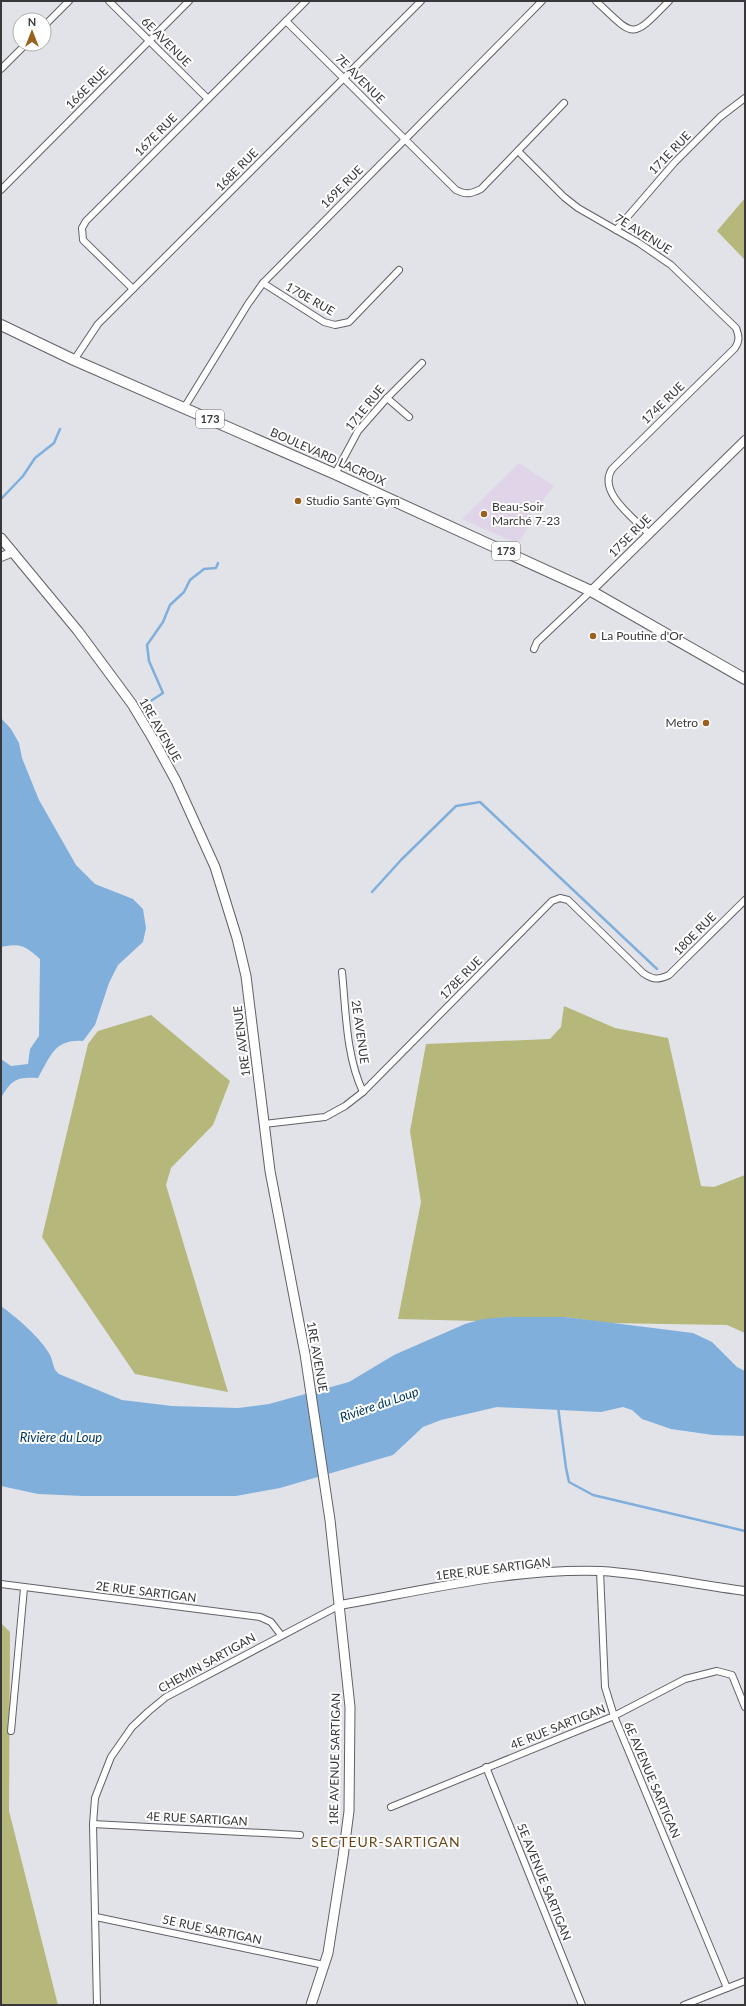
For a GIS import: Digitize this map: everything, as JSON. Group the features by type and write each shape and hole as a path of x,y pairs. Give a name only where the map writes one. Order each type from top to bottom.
{"main road":[{"name":"BOULEVARD LACROIX","path":"1,325 74,360 335,474 591,591 745,679"},
{"name":"1RE AVENUE","path":"1,538 78,631 132,704 176,781 215,867 237,938 246,976 270,1172 305,1354 330,1520 340,1605"},
{"name":"1RE AVENUE SARTIGAN","path":"310,2005 329,1946 349,1811 350,1707 340,1605"}],"street":[{"path":"52,18 69,1"},
{"name":"6E AVENUE","path":"109,1 208,99"},
{"name":"166E RUE","path":"1,190 189,1"},
{"name":"167E RUE","path":"133,289 83,240 82,228 86,221 306,1"},
{"name":"168E RUE","path":"74,360 98,324 421,1"},
{"name":"169E RUE","path":"184,408 248,304 263,283 542,1"},
{"path":"596,1 626,29 636,31 644,27 669,1"},
{"name":"7E AVENUE","path":"286,21 456,190 468,194 481,189 518,151 564,197 578,208 639,244 681,273 736,328 739,341 735,348"},
{"path":"1,69 18,52"},
{"name":"171E RUE","path":"616,230 674,163 720,117 745,98"},
{"path":"518,151 564,103"},
{"name":"170E RUE","path":"263,283 324,322 335,325 349,322 399,270"},
{"name":"174E RUE","path":"649,534 610,494 607,484 607,476 612,469 735,348"},
{"name":"171E RUE","path":"335,474 358,431 386,398 422,363"},
{"path":"386,398 409,417"},
{"name":"175E RUE","path":"534,649 536,642 591,591 745,440"},
{"path":"1,557 13,552"},
{"name":"178E RUE","path":"264,1124 325,1117 345,1106 363,1092 552,901 560,898 568,900 578,908 643,973 649,978 657,980"},
{"name":"180E RUE","path":"657,980 669,975 745,900"},
{"name":"2E AVENUE","path":"342,972 352,1061 356,1077 363,1092"},
{"name":"1ERE RUE SARTIGAN","path":"340,1605 493,1579 545,1573 600,1571 644,1575 745,1591"},
{"name":"6E AVENUE SARTIGAN","path":"600,1571 605,1687 614,1716 727,1988"},
{"name":"2E RUE SARTIGAN","path":"1,1584 260,1617 271,1622 281,1636"},
{"path":"11,1731 24,1588"},
{"name":"CHEMIN SARTIGAN","path":"97,2005 93,1824 94,1798 111,1757 132,1727 166,1697 340,1605"},
{"name":"4E RUE SARTIGAN","path":"391,1807 614,1716 685,1679 717,1670 732,1675 745,1707"},
{"name":"5E AVENUE SARTIGAN","path":"486,1767 582,2005"},
{"name":"4E RUE SARTIGAN","path":"93,1824 300,1835"},
{"name":"5E RUE SARTIGAN","path":"96,1917 324,1965"},
{"path":"684,2005 745,1981"}],"shaded area":[{"path":"519,463 554,486 527,520 529,526 518,544 462,519"}],"green space":[{"path":"745,198 745,260 717,231"},
{"path":"564,1006 615,1028 668,1038 701,1186 714,1187 745,1175 745,1333 727,1325 608,1323 565,1317 507,1317 477,1321 398,1319 421,1202 410,1131 426,1044 550,1039 561,1027"},
{"path":"151,1015 230,1081 213,1125 171,1168 166,1185 228,1392 135,1374 42,1237 88,1044 98,1031"},
{"path":"1,1623 10,1632 9,1811 58,2005 1,2005"}],"water":[{"path":"1,718 11,729 19,743 22,758 39,800 76,865 95,884 133,899 143,909 146,928 143,942 118,965 109,983 95,1025 83,1041 73,1041 59,1046 50,1056 38,1078 16,1080 8,1087 1,1098 1,1059 11,1066 28,1064 30,1049 39,1036 40,959 26,948 13,945 1,947"},
{"name":"Rivière du Loup","path":"1,1306 21,1322 41,1342 50,1355 54,1367 59,1374 122,1400 172,1406 238,1408 269,1404 349,1382 394,1355 465,1324 483,1319 507,1317 565,1317 693,1333 712,1342 737,1367 745,1371 745,1436 713,1435 671,1429 642,1419 632,1410 623,1407 601,1412 497,1407 441,1420 423,1427 393,1455 280,1488 236,1496 83,1496 38,1494 1,1486"}],"waterway":[{"path":"1,499 23,476 35,458 54,443 60,429"},
{"path":"143,706 163,693 149,661 147,645 163,622 170,605 184,592 190,580 204,569 216,568 218,563"},
{"path":"372,892 401,860 456,806 480,802 657,969"},
{"path":"558,1407 569,1482 593,1495 745,1531"}],"place":[{"name":"Studio Santé Gym","path":"298,501"},
{"name":"Beau-Soir Marché 7-23","path":"484,514"},
{"name":"La Poutine d'Or","path":"593,636"},
{"name":"Metro","path":"706,723"}],"district":[{"name":"SECTEUR-SARTIGAN","path":"386,1842"}]}
